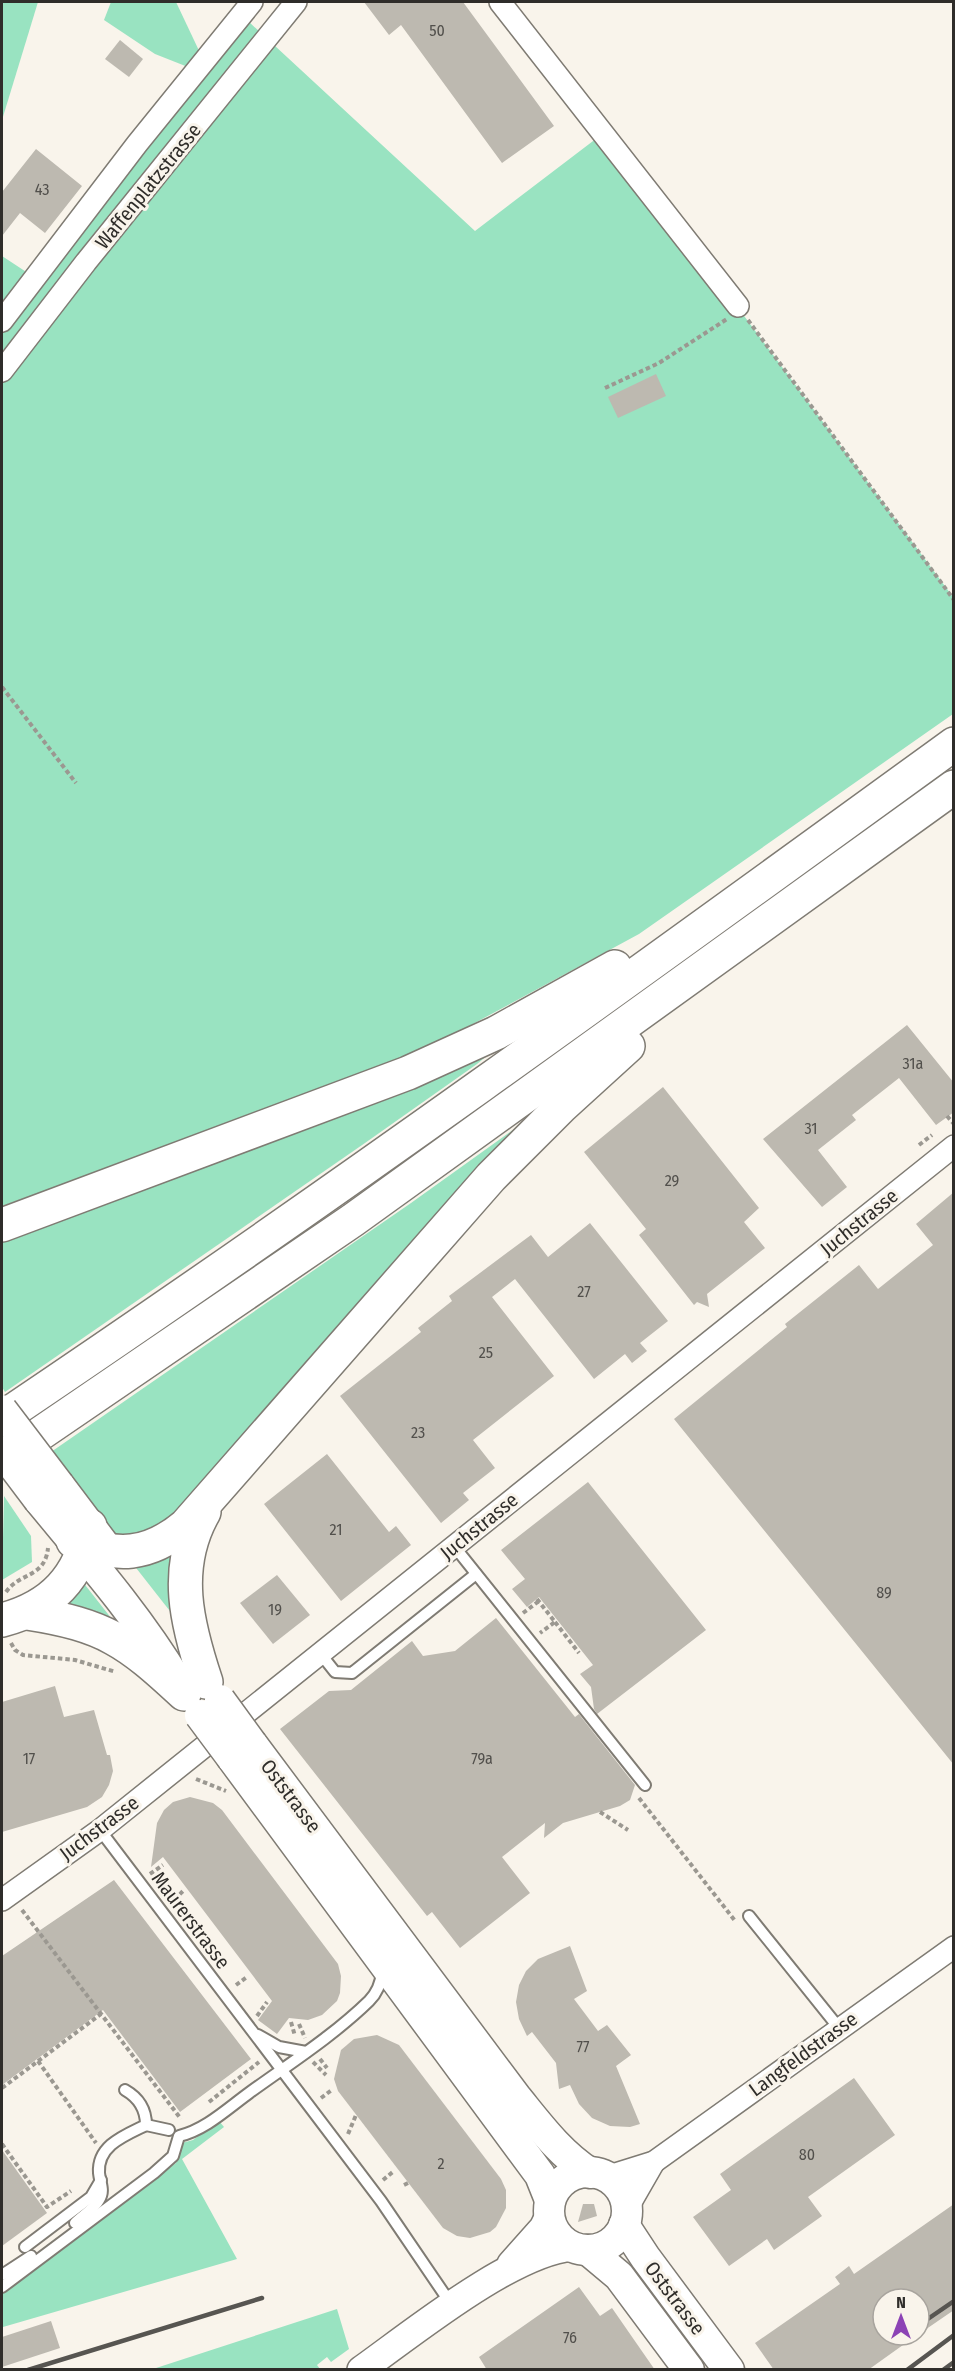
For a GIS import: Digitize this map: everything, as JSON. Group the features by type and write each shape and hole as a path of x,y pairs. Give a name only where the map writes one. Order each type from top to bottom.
{"highway":[{"path":"2,1418 304,1211 954,744"},
{"path":"2,1460 353,1220 954,787"},
{"path":"2,1225 358,1093 450,1055 507,1028 750,892"},
{"path":"10,1617 55,1593 71,1576 81,1543 136,1551 161,1543 186,1525 211,1500 420,1256 499,1169 561,1107 736,945"},
{"path":"202,1698 184,1587 193,1533 211,1500"},
{"path":"10,1617 74,1621 117,1639 202,1698"}],"main road":[{"name":"Oststrasse","path":"2,1410 81,1543 160,1653 202,1698 549,2138 576,2164 598,2175"},
{"name":"Oststrasse","path":"2,1451 49,1492"},
{"name":"Oststrasse","path":"242,1751 383,1959 540,2175 550,2208"},
{"path":"598,2175 620,2190 625,2217 610,2243 580,2249 556,2235 550,2208 565,2180 598,2175"},
{"name":"Oststrasse","path":"625,2217 645,2257 729,2370"},
{"name":"Oststrasse","path":"580,2249 619,2276 689,2370"}],"street":[{"path":"252,2 279,23"},
{"name":"Waffenplatzstrasse","path":"2,321 137,144 252,2"},
{"name":"Waffenplatzstrasse","path":"2,371 86,262 296,2"},
{"path":"500,2 738,306"},
{"name":"Juchstrasse","path":"10,1902 954,1146"},
{"name":"Langfeldstrasse","path":"598,2175 654,2162 954,1947"},
{"name":"Langfeldstrasse","path":"625,2217 654,2162"},
{"path":"504,2271 543,2228 550,2208"},
{"path":"361,2370 504,2271 542,2254 580,2249"}],"lane":[{"path":"453,1546 645,1785"},
{"path":"320,1653 335,1672 351,1673 476,1574"},
{"name":"Maurerstrasse","path":"100,1830 393,2219 452,2306"},
{"path":"749,1916 839,2028"},
{"path":"2,2287 154,2173 173,2156 179,2136 194,2132 306,2052 370,2000 381,1983 383,1959"},
{"name":"Maurerstrasse","path":"253,2032 279,2047 306,2052"},
{"path":"125,2090 134,2095 146,2113 146,2125"},
{"path":"2,2275 13,2270 96,2205 103,2189 101,2161 108,2148 120,2138 146,2125 169,2130"},
{"path":"26,2247 91,2197 101,2180"}],"path":[{"path":"605,388 659,363 728,319 738,306 954,600"},
{"path":"2,687 76,783"},
{"path":"947,1116 954,1124"},
{"path":"81,1543 47,1559 8,1588 15,1650 23,1655 75,1660 122,1673"},
{"path":"537,1599 579,1653"},
{"path":"530,1641 555,1622"},
{"path":"195,1778 235,1794"},
{"path":"600,1812 628,1830"},
{"path":"10,1902 101,2014 180,2118 184,2120 190,2118"},
{"path":"2,2088 101,2014"},
{"path":"298,2024 303,2034"},
{"path":"203,2107 269,2053"},
{"path":"319,2057 327,2068"},
{"path":"38,2061 97,2145 94,2151"},
{"path":"2,2144 47,2207 76,2187"}],"green space":[{"path":"2,2 38,2 2,120"},
{"path":"111,2 176,2 202,57 193,69 155,54 104,20"},
{"path":"248,21 475,231 597,138 713,274 953,597 953,714 639,934 399,1064 2,1206 2,256 40,281"},
{"path":"500,1045 477,1064 365,1143 5,1392 2,1387 2,1236"},
{"path":"542,1109 175,1520 118,1542 51,1452 411,1203"},
{"path":"4,1496 31,1536 32,1562 2,1580"},
{"path":"175,1544 173,1615 133,1564"},
{"path":"82,1581 115,1623 60,1609"},
{"path":"219,2121 224,2127 182,2159 237,2259 3,2327 2,2293 176,2163 182,2143 193,2140"},
{"path":"337,2309 349,2349 331,2362 327,2357 317,2365 320,2369 153,2369"}],"building":[{"path":"364,2 463,2 554,126 502,163 401,25 389,35"},
{"path":"120,40 143,59 129,77 105,59"},
{"path":"36,149 82,186 45,233 20,213 2,236 2,192"},
{"path":"656,374 666,396 618,418 608,397"},
{"path":"907,1025 954,1083 954,1112 936,1125 899,1078 852,1115 856,1120 818,1150 847,1187 822,1207 763,1139"},
{"path":"663,1087 759,1208 744,1222 765,1248 707,1294 709,1307 697,1302 694,1305 639,1235 646,1229 584,1152"},
{"path":"954,1192 954,1765 674,1419 787,1327 785,1324 859,1265 878,1289 933,1245 916,1224"},
{"path":"590,1223 668,1321 640,1343 647,1351 632,1363 625,1354 594,1379 515,1279 492,1297 554,1376 473,1440 495,1468 463,1493 469,1500 441,1523 340,1396 421,1332 418,1328 452,1301 449,1296 531,1235 548,1257"},
{"path":"327,1454 389,1532 396,1526 411,1545 341,1601 264,1504"},
{"path":"588,1482 706,1630 597,1714 594,1709 591,1687 580,1674 593,1665 539,1597 527,1607 512,1589 525,1579 501,1550"},
{"path":"277,1575 310,1615 273,1644 240,1603"},
{"path":"496,1618 575,1717 579,1714 635,1785 630,1800 620,1806 563,1823 544,1838 545,1823 502,1857 530,1893 460,1948 432,1912 427,1916 280,1729 329,1691 351,1690 412,1641 423,1656 455,1651"},
{"path":"55,1686 64,1717 94,1710 107,1755 110,1755 113,1771 109,1785 102,1797 87,1807 2,1832 2,1702"},
{"path":"190,1797 213,1803 222,1810 338,1964 341,1976 340,1993 337,2001 322,2015 308,2020 289,2018 277,2034 258,2020 272,2001 163,1857 151,1867 157,1823 164,1810 173,1802"},
{"path":"114,1880 251,2059 180,2112 103,2010 2,2085 2,1956"},
{"path":"570,1946 587,1991 574,1999 598,2031 607,2025 631,2055 616,2066 640,2124 630,2127 610,2126 592,2118 579,2104 570,2085 559,2089 556,2063 532,2032 527,2036 519,2019 516,2002 519,1985 526,1971 538,1959"},
{"path":"377,2035 399,2045 501,2179 506,2190 506,2208 496,2227 490,2232 470,2238 457,2236 443,2228 338,2091 334,2079 341,2050 354,2039"},
{"path":"854,2078 895,2135 808,2197 822,2216 774,2250 767,2239 729,2266 693,2217 731,2190 720,2174"},
{"path":"2,2150 47,2213 2,2246"},
{"path":"583,2204 594,2204 597,2216 578,2222"},
{"path":"954,2204 954,2310 931,2326 931,2287 871,2287 871,2347 900,2347 868,2370 774,2370 755,2343 840,2284 835,2277 849,2266 854,2274"},
{"path":"579,2287 600,2316 612,2308 655,2370 487,2370 479,2357"},
{"path":"51,2321 60,2348 2,2367 2,2337"}],"railway":[{"path":"28,2370 262,2298"},
{"path":"931,2317 954,2301"},
{"path":"907,2370 954,2335"},
{"path":"943,2370 954,2362"}]}
